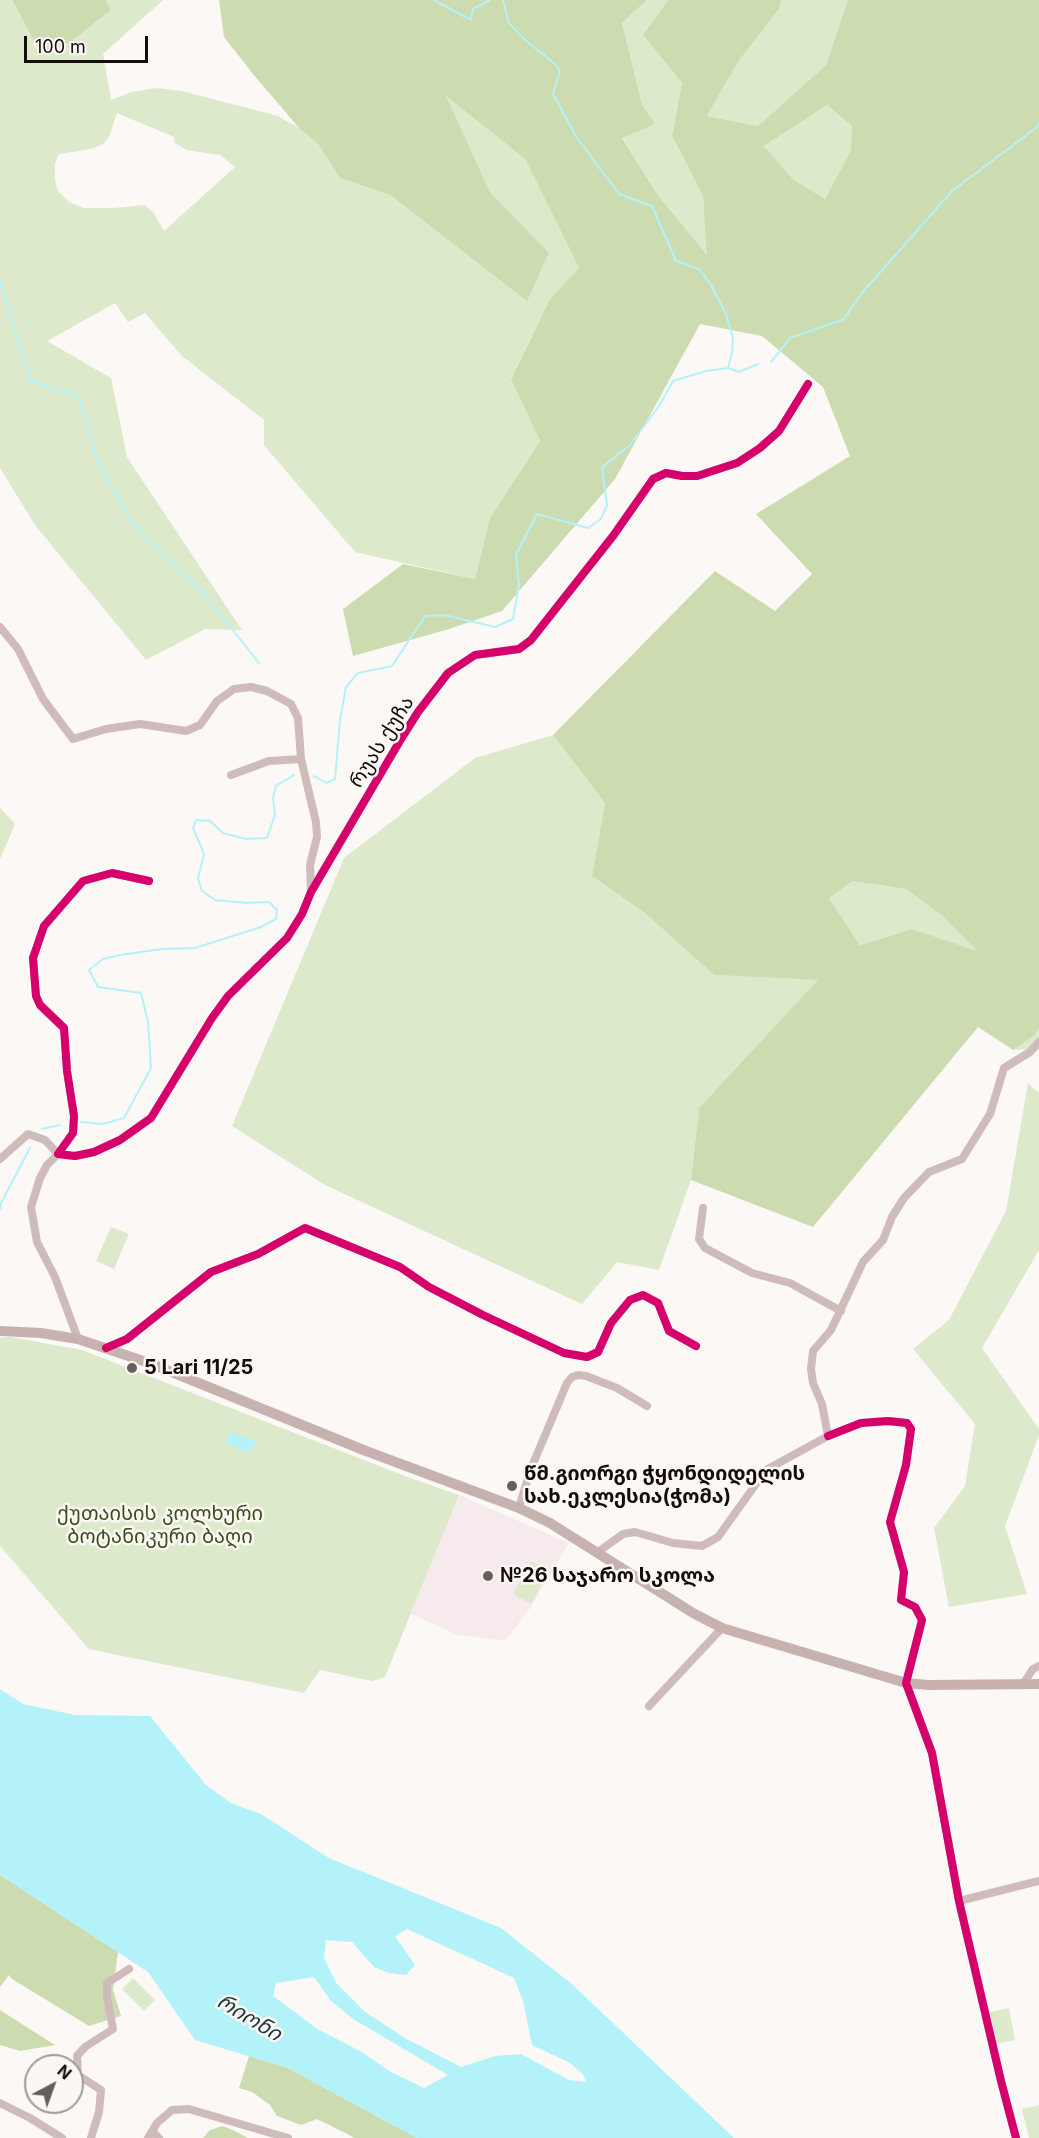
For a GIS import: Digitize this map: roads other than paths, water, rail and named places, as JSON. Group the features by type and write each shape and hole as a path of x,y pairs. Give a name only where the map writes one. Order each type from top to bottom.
{"main road":[{"path":"0,1331 41,1333 78,1339 106,1348 152,1364 366,1451 519,1508 550,1523 693,1613 722,1628 906,1683 928,1685 1039,1684"}],"street":[{"name":"რუას ქუჩა","path":"58,1154 75,1156 94,1152 120,1140 151,1118 228,996 287,938 302,914 311,892 401,739 418,712 448,673 475,655 519,649 531,640 613,536 653,479 666,473 697,476 737,463 760,448 779,431 808,384"},
{"path":"0,627 18,649 43,699 73,739 106,729 140,724 186,731 200,725 217,701 234,689 250,687 267,691 291,704 298,718 301,759 316,822 317,837 310,864 311,892"},
{"path":"231,775 269,761 301,759"},
{"path":"78,1339 56,1276 37,1242 31,1207 40,1178 73,1133 74,1116 67,1071 64,1028 40,1005 36,996 33,958 44,927 82,881 112,873 149,881"},
{"path":"828,1436 822,1404 813,1383 811,1370 813,1351 831,1329 862,1262 883,1240 892,1217 904,1198 929,1172 962,1159 990,1114 1004,1068 1030,1052 1039,1042"},
{"path":"0,1159 28,1134 45,1140 58,1154"},
{"path":"703,1208 699,1239 705,1248 752,1273 790,1283 841,1311"},
{"path":"106,1348 127,1339 211,1272 258,1254 305,1228 400,1267 429,1287 483,1316 564,1353 587,1357 598,1352 617,1315 630,1300 643,1295 658,1303 669,1330 696,1346"},
{"path":"519,1508 530,1472 567,1383 572,1377 586,1376 617,1388 647,1406"},
{"path":"598,1552 623,1534 635,1532 673,1543 702,1546 718,1537 766,1470 828,1436 861,1423 888,1421 907,1423 911,1429 906,1465 890,1522 904,1572 901,1599 915,1607 922,1620 906,1683 932,1753 958,1901 1000,2081 1016,2138"},
{"path":"649,1706 722,1628"},
{"path":"1023,1684 1033,1670 1039,1666"},
{"path":"958,1901 1039,1881"},
{"path":"91,2138 99,2112 101,2090 78,2075 77,2056 84,2047 113,2029 107,1983 129,1969"},
{"path":"0,2103 62,2138"},
{"path":"154,2133 172,2110 189,2109 288,2138"}],"water":[{"path":"231,1432 255,1441 250,1453 226,1443"},
{"name":"რიონი","path":"0,1689 23,1704 75,1715 150,1716 206,1785 231,1803 261,1814 329,1858 501,1928 573,1985 734,2138 417,2138 288,2068 195,2040 148,1972 0,1875","holes":["407,1929 514,1978 523,2001 532,2045 570,2063 583,2074 586,2082 569,2080 521,2054 495,2056 461,2067 405,2038 365,2012 337,1984 324,1958 326,1940 352,1942 374,1967 389,1973 406,1975 415,1965 395,1936","314,1977 331,2001 353,2019 448,2075 424,2088 391,2072 360,2051 319,2030 273,1996 276,1983"]}],"waterway":[{"path":"434,0 471,20 473,9 490,0"},
{"path":"314,776 326,783 335,779 340,720 346,687 358,673 392,666 425,616 444,615 495,627 513,619 519,585 516,555 537,514 588,528 601,519 607,505 602,467 630,445 659,406 673,381 706,371 728,368 732,353 733,339 726,314 711,285 699,269 676,261 652,206 619,194 577,138 553,94 560,71 509,23 503,0"},
{"path":"771,362 790,338 844,319 861,294 952,191 1036,128 1039,123"},
{"path":"0,282 31,381 79,397 97,460 133,525 208,599 259,663"},
{"path":"728,368 739,372 758,364"},
{"path":"81,1122 103,1124 124,1118 151,1068 148,1022 141,993 98,987 89,970 103,959 162,949 195,948 261,927 276,919 277,910 269,902 247,903 215,900 202,891 198,879 204,854 193,828 196,820 210,821 223,833 246,839 267,838 275,815 273,797 276,786 294,775"},
{"path":"42,1129 60,1125"},
{"path":"0,1209 30,1148"}],"place":[{"name":"5 Lari 11/25","path":"132,1368"},
{"name":"წმ.გიორგი ჭყონდიდელის სახ.ეკლესია(ჭომა)","path":"512,1486"},
{"name":"№26 საჯარო სკოლა","path":"488,1576"}],"park label":[{"name":"ქუთაისის კოლხური ბოტანიკური ბაღი","path":"160,1526"}]}
